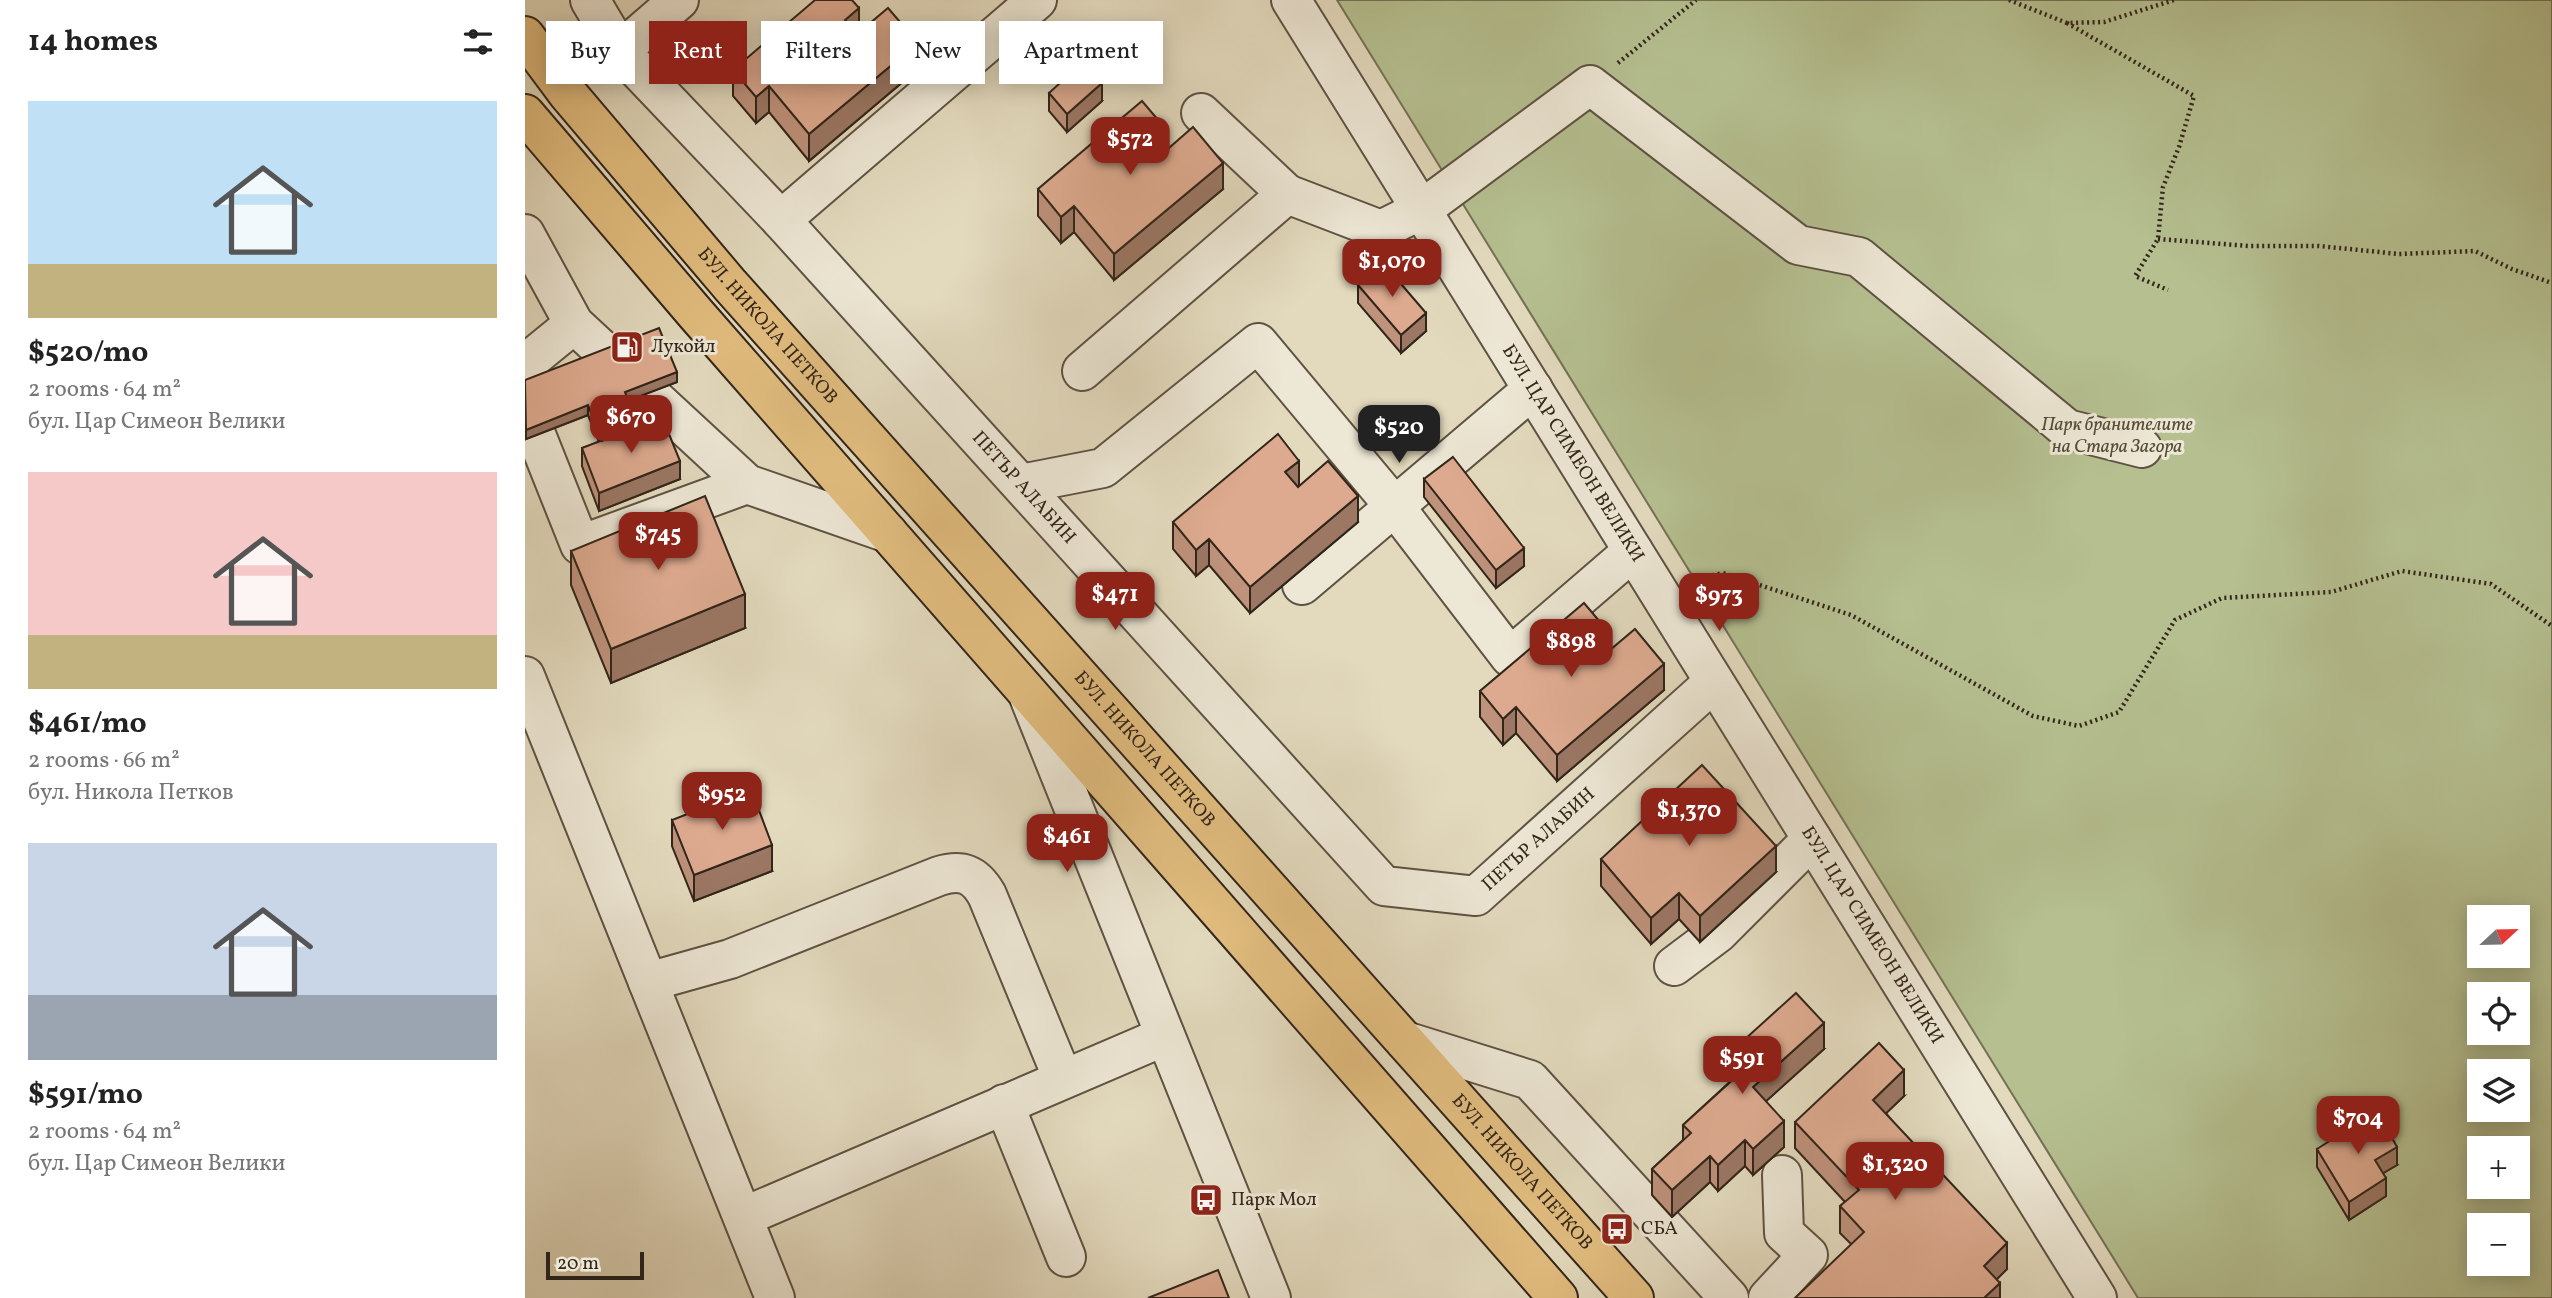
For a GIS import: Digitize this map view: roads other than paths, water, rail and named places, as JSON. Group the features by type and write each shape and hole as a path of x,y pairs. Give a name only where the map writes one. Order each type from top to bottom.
{"main road":[{"name":"БУЛ. НИКОЛА ПЕТКОВ","path":"525,36 568,94 730,285 1634,1298"},
{"path":"525,114 696,314 1558,1298"}],"street":[{"name":"ПЕТЪР АЛАБИН","path":"590,0 602,21"},
{"path":"635,38 679,0"},
{"path":"781,219 1037,0"},
{"name":"БУЛ. ЦАР СИМЕОН ВЕЛИКИ","path":"1291,0 2097,1298"},
{"name":"ПЕТЪР АЛАБИН","path":"635,67 781,219 1384,886 1476,896 1714,682"},
{"path":"1201,113 1287,194 1381,230 1421,210 1590,85 1798,245 1860,257 2067,429 2142,448"},
{"path":"1082,371 1287,194"},
{"path":"525,233 573,324 747,484 888,533"},
{"path":"525,364 573,324"},
{"path":"1021,484 1103,468 1258,343 1395,507 1510,657 1633,551"},
{"path":"1302,585 1533,389"},
{"path":"525,407 580,545 747,484"},
{"path":"525,676 775,1298"},
{"path":"1025,689 1271,1298"},
{"path":"1674,966 1718,933 1812,839"},
{"path":"649,982 730,959 939,876 961,872 973,876 987,895 1063,1079"},
{"path":"743,1217 1165,1036"},
{"path":"1405,1041 1530,1080 1729,1298"},
{"path":"1004,1104 1066,1257"},
{"path":"1768,1298 1808,1255 1784,1233 1782,1175"}],"place":[{"name":"Лукойл","path":"627,347"},
{"name":"Парк Мол","path":"1206,1200"},
{"name":"СБА","path":"1617,1229"}],"park label":[{"name":"Парк бранителите на Стара Загора","path":"2117,436"}]}
